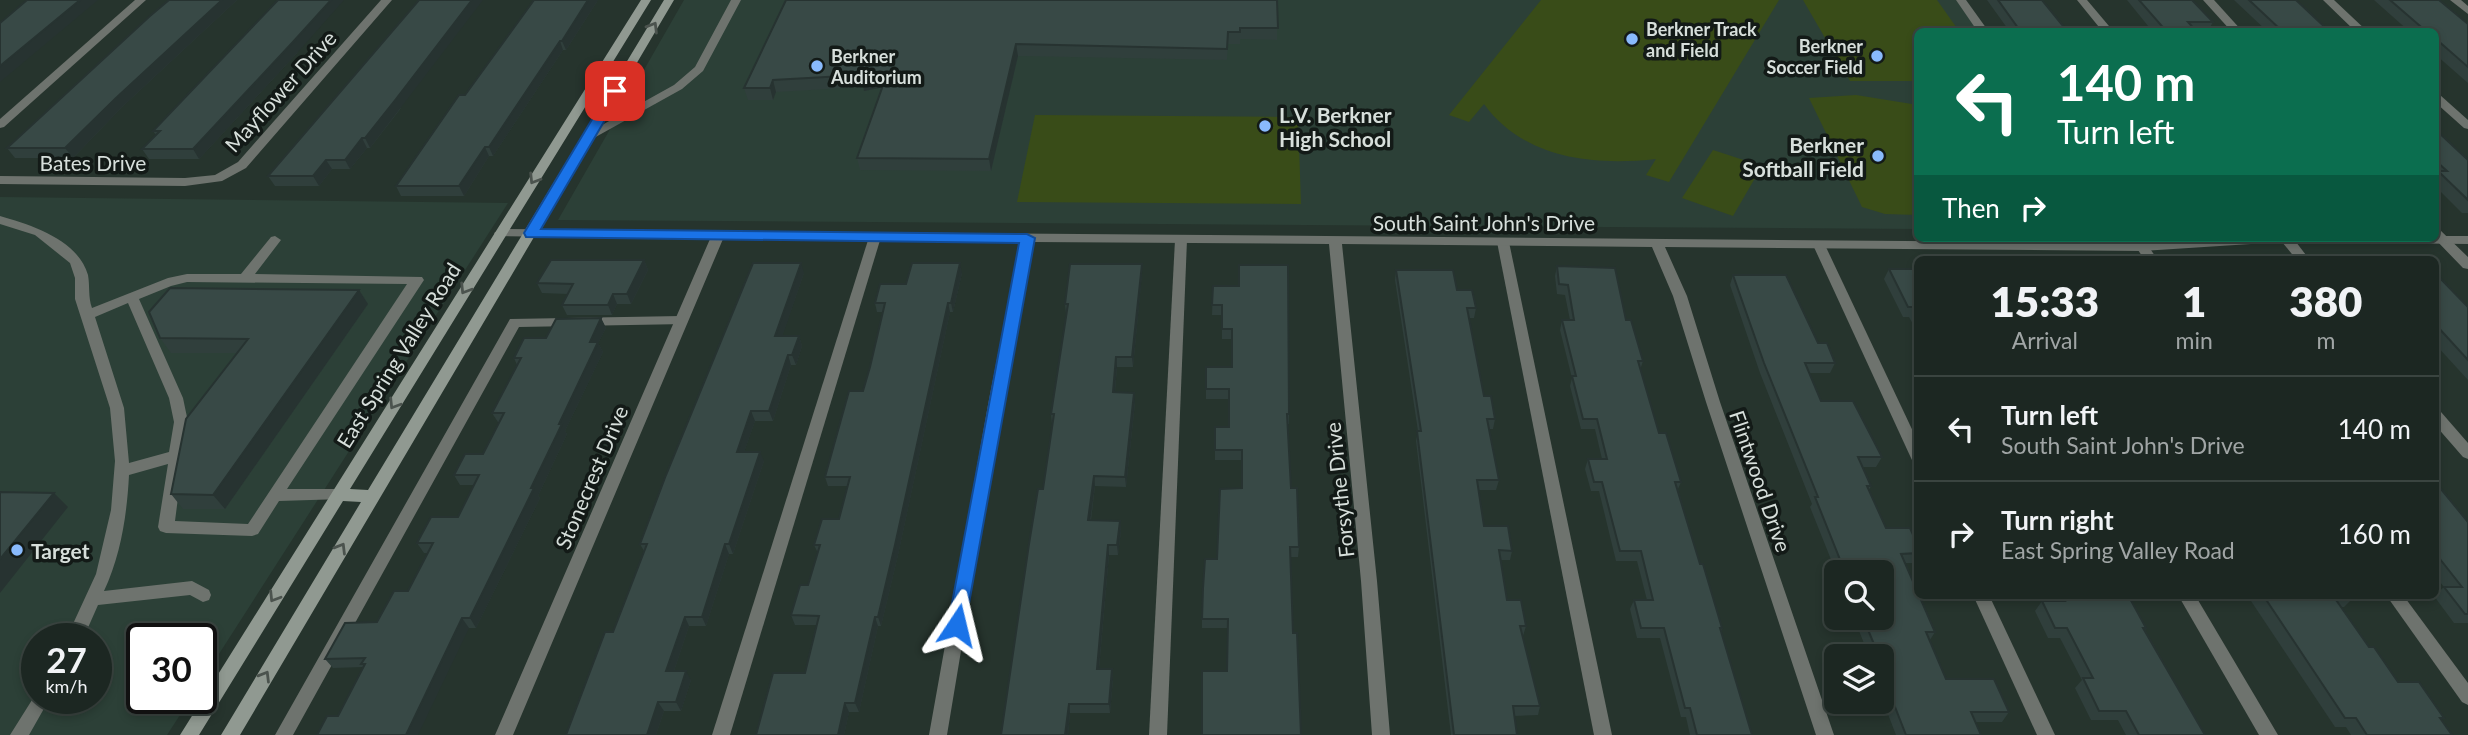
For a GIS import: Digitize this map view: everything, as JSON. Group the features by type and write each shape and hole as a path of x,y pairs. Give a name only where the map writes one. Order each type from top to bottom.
{"street":[{"path":"0,125 141,0"},
{"name":"Mayflower Drive","path":"186,181 218,178 242,165 387,0"},
{"name":"East Spring Valley Road","path":"189,735 646,0"},
{"path":"230,735 669,0"},
{"path":"588,137 678,87 699,69 736,0"},
{"path":"1961,0 1981,28"},
{"path":"2082,0 2106,28"},
{"path":"2207,0 2234,28"},
{"path":"2329,0 2359,28"},
{"path":"2455,0 2468,11"},
{"path":"2439,100 2468,126"},
{"name":"Bates Drive","path":"0,180 186,181"},
{"path":"0,220 39,232 76,261 82,278 82,299 117,408 121,471 119,510 104,574 81,623"},
{"name":"South Saint John's Drive","path":"500,233 1977,246 2168,242"},
{"name":"Stonecrest Drive","path":"503,735 718,236"},
{"path":"2440,236 2468,265"},
{"name":"South Saint John's Drive","path":"2440,236 2468,240"},
{"path":"721,735 875,237"},
{"path":"938,735 1027,238"},
{"path":"245,278 275,240"},
{"path":"1158,735 1181,240"},
{"name":"Forsythe Drive","path":"1335,241 1369,581 1381,735"},
{"path":"1503,242 1603,735"},
{"name":"Flintwood Drive","path":"1656,242 1680,296 1825,735"},
{"path":"2288,242 2300,256"},
{"path":"1819,245 1914,449"},
{"path":"1977,246 1983,256"},
{"path":"88,316 132,297 178,279 417,280 252,530 166,527 179,455 181,422 176,398 132,297"},
{"path":"284,735 515,322 681,321"},
{"path":"2439,419 2468,453"},
{"path":"121,471 179,455"},
{"path":"277,495 373,496"},
{"path":"92,598 191,588 203,595"},
{"path":"1984,599 2046,735"},
{"path":"2188,599 2269,735"},
{"path":"2397,599 2468,696"},
{"path":"19,735 31,714"}],"shaded area":[{"name":"L.V. Berkner High School","path":"684,0 1959,0 1981,28 1914,28 1914,229 558,220"},
{"path":"0,197 508,203 217,657 217,623 126,623 126,714 181,714 167,735 0,735"}],"green space":[{"path":"1541,0 1779,0 1669,182 1646,175 1656,159 1584,159 1539,147 1519,137 1500,122 1484,104 1469,122 1449,115"},
{"name":"Berkner Soccer Field","path":"1803,0 1937,0 1957,28 1914,28 1914,81 1850,81"},
{"name":"Berkner Softball Field","path":"1856,95 1914,104 1914,215 1885,214 1862,207 1809,98"},
{"path":"1035,115 1298,117 1301,204 1017,202"},
{"path":"1713,150 1762,166 1733,216 1682,198"}],"building":[{"path":"27,0 80,0 0,66 0,23"},
{"path":"169,0 222,0 65,148 7,148 150,16"},
{"path":"278,0 331,0 193,149 142,149 160,131 153,131"},
{"path":"419,0 472,0 345,160 326,160 313,176 268,176"},
{"path":"534,0 588,0 489,147 485,147 459,186 396,186 459,95 465,95"},
{"path":"786,0 1277,0 1278,28 1240,28 1240,32 1228,32 1227,49 1016,44 989,159 857,158 887,74 862,79 861,75 773,80 770,88 744,88"},
{"path":"1998,0 2042,0 2065,28 2018,28"},
{"path":"2139,0 2192,0 2213,22 2188,22 2193,28 2164,28"},
{"path":"2249,0 2296,0 2326,28 2279,28"},
{"path":"2390,0 2439,0 2468,24 2468,67 2439,42 2439,28 2422,28"},
{"path":"2439,133 2468,160 2468,200 2439,172 2447,171 2439,164"},
{"path":"551,260 644,260 627,294 613,294 608,305 562,305 573,284 537,283"},
{"path":"753,263 801,263 775,336 799,336 792,355 788,355 769,411 751,411 737,452 760,452 729,544 725,544 702,617 685,617 666,671 686,671 676,702 658,702 647,735 566,735 605,632 613,632 647,544 640,544 666,475"},
{"path":"912,263 960,263 951,303 948,303 878,617 875,617 855,703 845,703 838,735 756,735 773,673 805,673 819,616 791,615 800,585 808,585 820,545 814,545 822,519 839,519 850,477 825,477 849,391 863,391 870,367 885,303 875,303 880,284 906,284"},
{"path":"1070,264 1142,264 1132,357 1116,357 1113,392 1134,393 1125,477 1094,476 1088,520 1120,521 1117,545 1108,545 1097,669 1112,669 1109,704 1069,704 1065,735 1001,735 1038,489 1043,489 1054,414 1051,414 1068,304 1065,304"},
{"path":"1239,265 1288,265 1287,414 1291,488 1297,488 1299,547 1290,547 1301,735 1202,735 1202,671 1227,671 1228,619 1202,619 1205,559 1217,559 1220,489 1242,488 1242,450 1215,450 1215,427 1229,427 1229,389 1206,389 1206,367 1232,367 1232,329 1222,329 1222,305 1212,305 1213,286 1239,286"},
{"path":"1557,266 1615,268 1626,320 1631,320 1643,361 1638,361 1659,433 1666,433 1681,482 1675,482 1700,564 1703,564 1752,735 1697,735 1690,708 1685,708 1664,628 1641,628 1634,600 1653,600 1641,551 1620,551 1602,482 1594,482 1588,459 1607,459 1597,419 1583,419 1562,320 1574,320 1568,285 1559,284"},
{"path":"1889,269 1914,269 1914,307 1908,307"},
{"path":"1396,270 1453,270 1457,290 1472,290 1476,308 1467,308 1484,396 1491,396 1495,419 1487,419 1499,480 1477,480 1484,526 1508,526 1512,551 1499,550 1507,600 1521,600 1526,626 1520,626 1540,706 1513,706 1517,735 1454,735 1417,431 1421,431"},
{"path":"1733,275 1786,275 1818,343 1827,343 1835,363 1805,363 1821,401 1853,401 1882,457 1858,457 1871,486 1867,486 1886,528 1910,528 1914,537 1914,553 1901,554 1914,584 1914,599 1921,599 1935,632 1926,632 1946,679 1994,679 2009,712 1971,712 1981,735 1906,735 1894,704 1894,644 1874,644 1868,630 1894,630 1894,560 1840,560 1815,497 1818,497 1764,363"},
{"path":"2439,277 2468,307 2468,360 2439,328"},
{"path":"170,288 359,290 213,495 171,494 186,419 248,339 160,338 149,312"},
{"path":"601,318 590,342 598,342 531,488 534,488 470,618 462,618 406,735 317,735 327,716 338,716 365,664 361,664 365,658 325,659 345,623 377,622 394,591 408,591 433,543 417,543 431,517 458,517 479,475 454,475 465,454 483,454 504,413 492,413 521,358 514,358 524,338 546,338 556,319"},
{"path":"2439,487 2468,522 2468,614 2465,614 2444,587 2462,587 2439,558"},
{"path":"0,492 54,493 0,559"},
{"path":"2064,599 2130,599 2146,628 2143,628 2205,735 2139,735 2126,711 2099,711 2083,678 2093,678 2067,628 2055,628 2042,601 2065,601"},
{"path":"2266,599 2335,599 2398,682 2419,682 2444,718 2440,718 2452,735 2367,735 2356,718 2345,718"}],"place":[{"name":"Berkner Track and Field","path":"1632,39"},
{"name":"Berkner Soccer Field","path":"1877,56"},
{"name":"Berkner Auditorium","path":"817,66"},
{"name":"L.V. Berkner High School","path":"1265,126"},
{"name":"Berkner Softball Field","path":"1878,156"},
{"name":"Target","path":"17,550"}],"route":[{"path":"615,91 531,233 1027,238 957,625"}]}
